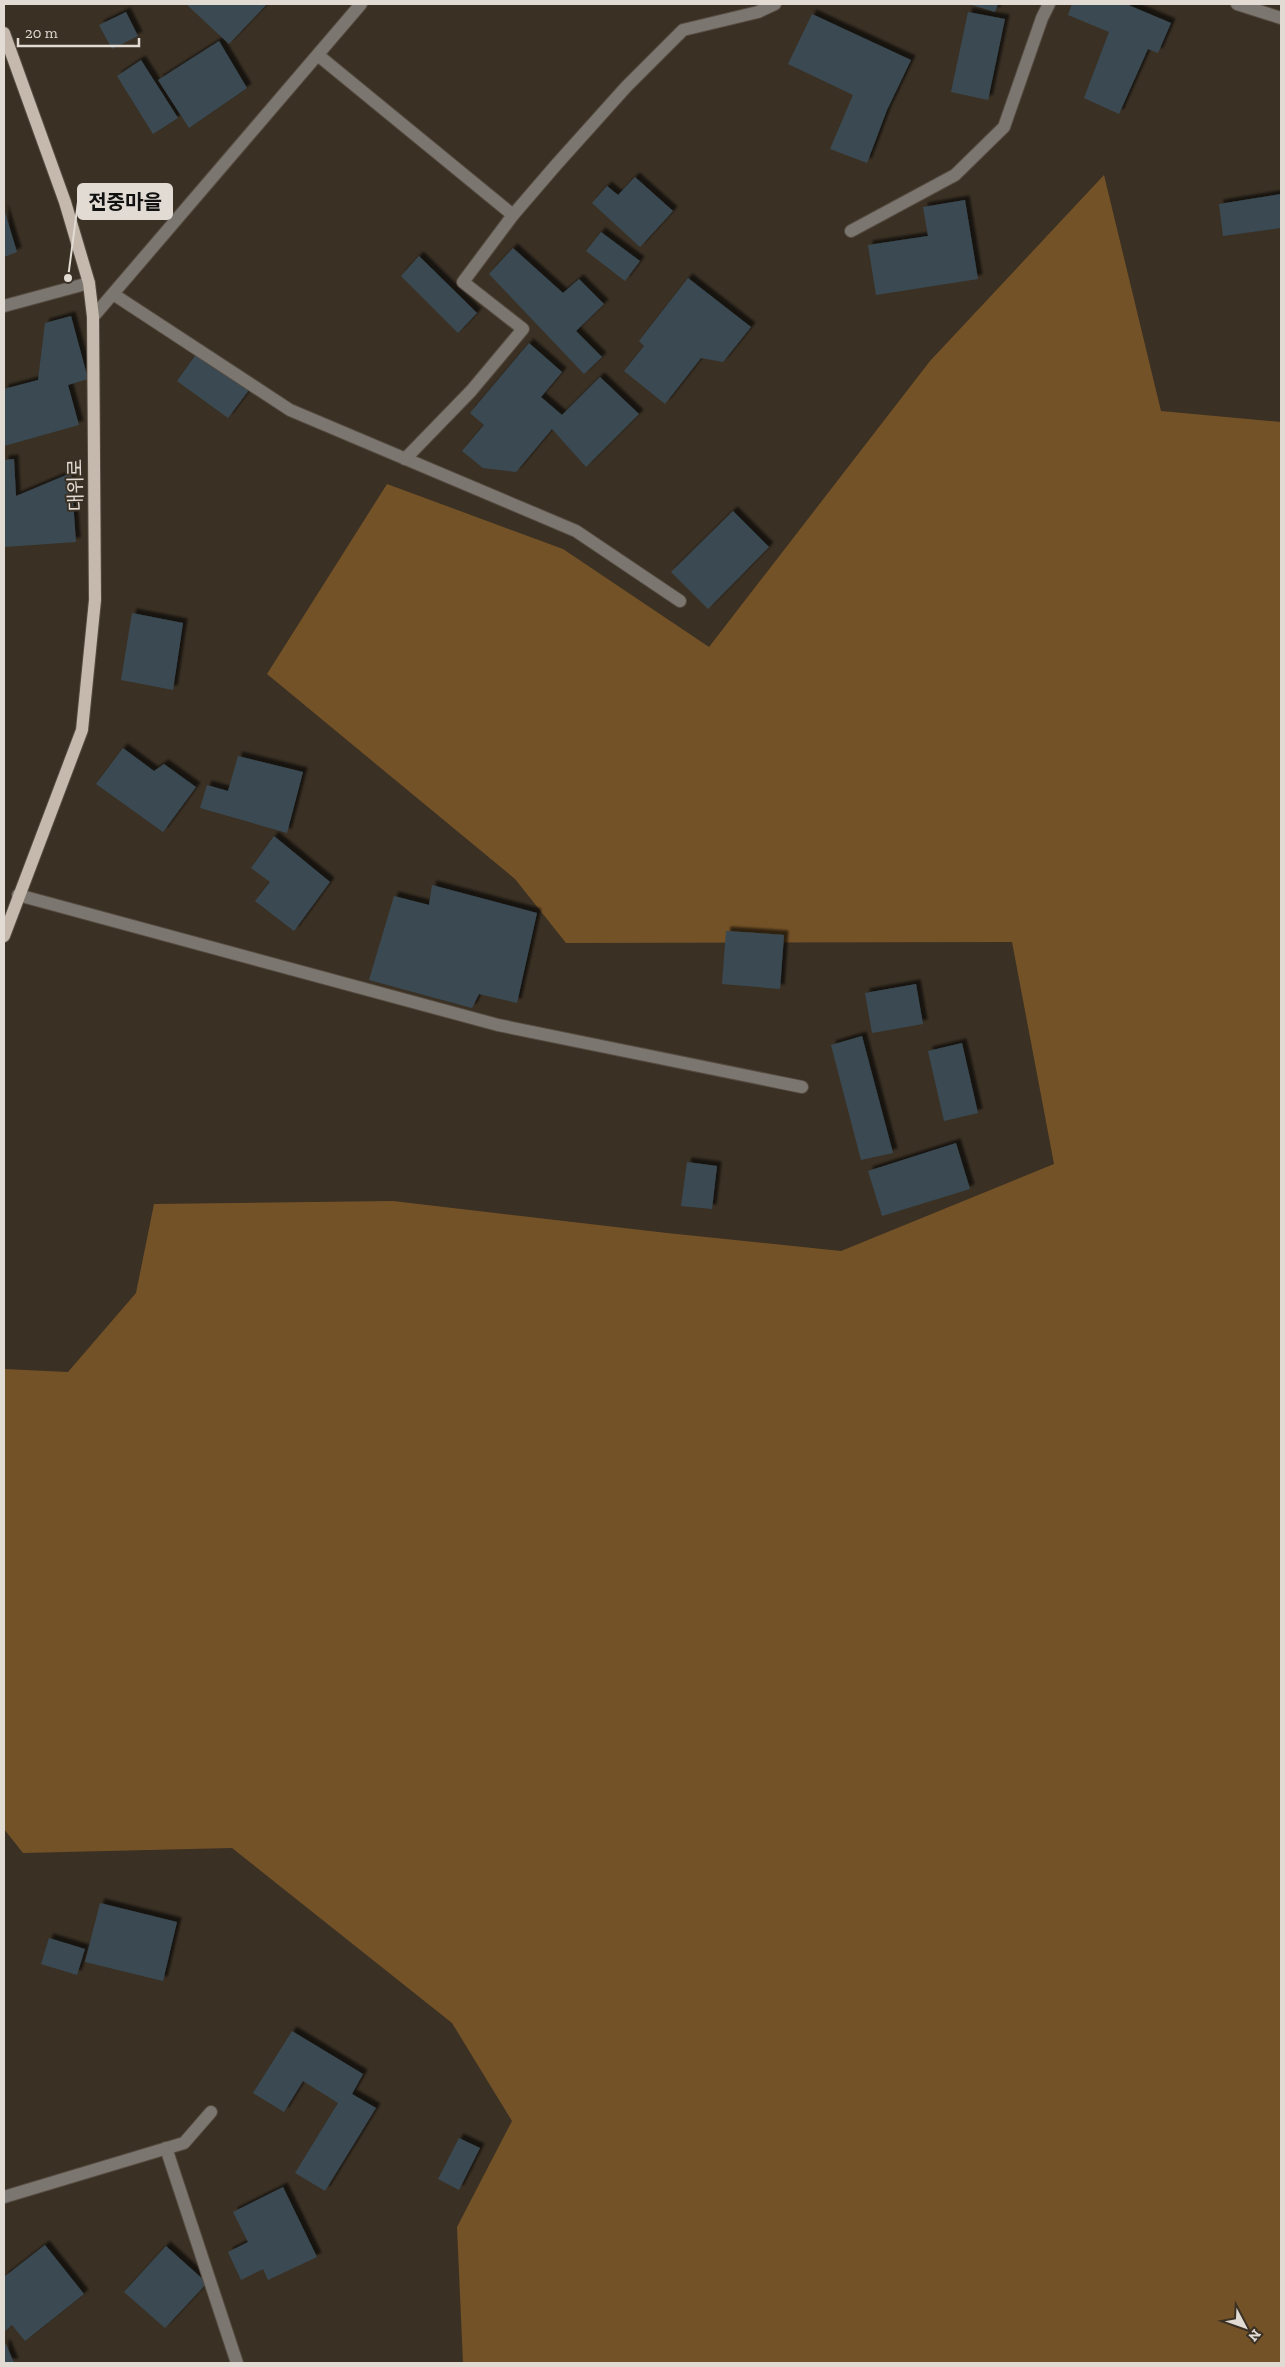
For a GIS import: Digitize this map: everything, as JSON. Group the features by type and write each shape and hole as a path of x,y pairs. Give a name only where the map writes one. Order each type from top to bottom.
{"main road":[{"name":"대위로","path":"4,33 64,202 89,283 93,317 95,600 82,730 4,936"}],"street":[{"path":"93,317 361,4"},
{"path":"404,459 471,390 523,329 463,282 514,215 626,87 683,30 758,12 775,4"},
{"path":"851,231 955,175 1004,127 1042,18 1049,4"},
{"path":"1238,4 1281,18"},
{"path":"318,56 514,215"},
{"path":"4,306 89,283"},
{"path":"113,294 290,410 576,531 680,601"},
{"path":"18,895 498,1025 802,1087"},
{"path":"4,2197 184,2143 211,2112"},
{"path":"166,2148 237,2363"}],"shaded area":[{"path":"1104,175 1161,411 1281,422 1281,2363 463,2363 457,2227 512,2121 452,2023 232,1848 23,1853 4,1829 4,1369 68,1372 136,1293 154,1204 393,1201 841,1251 1054,1164 1012,942 566,943 515,879 267,674 387,484 563,549 709,647 930,361"}],"building":[{"path":"186,4 264,4 266,5 229,44"},
{"path":"969,4 998,4 995,12"},
{"path":"1072,4 1126,4 1171,23 1158,53 1148,49 1119,114 1084,98 1109,32 1068,15"},
{"path":"126,12 138,36 112,49 99,25"},
{"path":"968,12 1005,19 988,100 951,92"},
{"path":"812,14 911,60 887,110 867,163 830,149 853,95 788,64"},
{"path":"219,41 247,88 189,128 158,80"},
{"path":"141,60 178,118 153,134 117,76"},
{"path":"635,177 673,211 640,247 592,203 607,186 618,195"},
{"path":"1281,194 1281,228 1223,236 1219,204"},
{"path":"965,200 978,279 876,295 868,245 928,236 923,207"},
{"path":"4,209 17,252 4,257"},
{"path":"601,232 640,261 625,281 586,251"},
{"path":"513,248 563,293 579,279 604,304 576,331 602,357 584,374 489,274"},
{"path":"419,256 477,313 458,333 401,276"},
{"path":"688,278 751,327 723,362 701,358 665,404 624,371 644,346 639,341"},
{"path":"71,316 88,379 68,385 79,425 4,446 4,389 38,380 45,323"},
{"path":"529,343 562,372 541,397 562,415 600,377 639,414 586,467 552,429 516,472 483,468 462,451 484,425 470,413"},
{"path":"197,353 249,390 228,418 177,381"},
{"path":"14,459 16,496 71,473 76,542 4,547 4,460"},
{"path":"733,511 769,547 708,609 671,572"},
{"path":"132,613 183,623 173,690 121,680"},
{"path":"123,748 154,771 164,764 196,787 163,832 96,784"},
{"path":"238,756 303,772 287,833 200,808 207,785 228,791"},
{"path":"274,836 330,882 294,931 255,901 270,882 251,868"},
{"path":"432,885 537,913 517,1003 479,994 472,1008 369,980 394,896 429,905"},
{"path":"726,931 784,935 780,989 722,984"},
{"path":"916,984 923,1024 872,1033 865,993"},
{"path":"862,1036 893,1153 861,1160 831,1045"},
{"path":"962,1043 978,1113 944,1121 928,1051"},
{"path":"956,1143 970,1189 882,1216 868,1171"},
{"path":"687,1162 717,1166 712,1209 681,1206"},
{"path":"100,1903 177,1922 163,1981 85,1962"},
{"path":"49,1938 85,1949 77,1975 41,1964"},
{"path":"292,2031 363,2074 352,2094 376,2108 325,2191 295,2173 338,2103 303,2081 284,2112 253,2093"},
{"path":"459,2138 480,2148 459,2190 438,2179"},
{"path":"283,2187 317,2257 268,2280 263,2269 241,2280 228,2252 248,2242 233,2212"},
{"path":"45,2245 84,2294 25,2341 12,2325 4,2332 4,2277"},
{"path":"166,2246 207,2283 165,2328 124,2292"},
{"path":"6,2344 14,2363 4,2363 4,2345"}],"place":[{"name":"전중마을","path":"68,278"}]}
